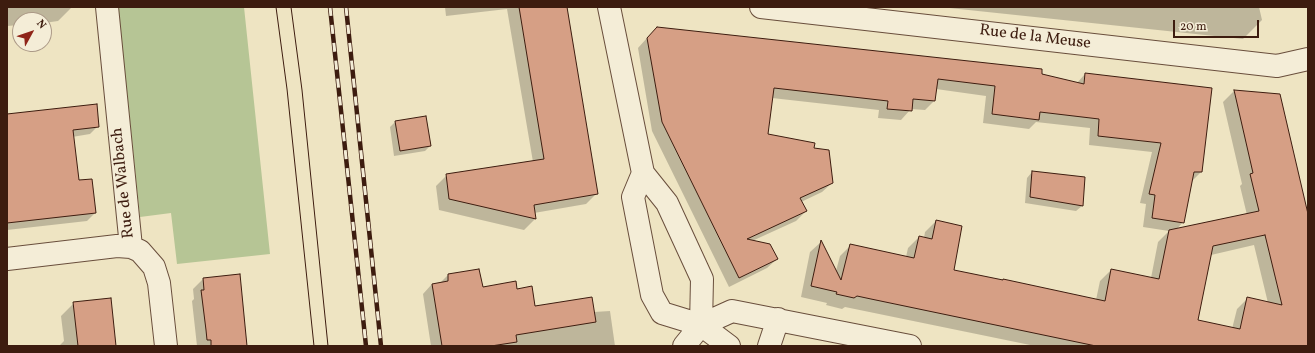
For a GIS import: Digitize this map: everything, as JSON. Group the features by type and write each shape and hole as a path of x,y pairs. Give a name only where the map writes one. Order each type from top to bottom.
{"street":[{"name":"Rue de Walbach","path":"107,7 131,247 140,250 154,267 159,283 166,346"},
{"path":"609,7 643,173 667,203 702,279 700,325"},
{"name":"Rue de la Meuse","path":"761,7 906,15 1277,66 1308,59"},
{"path":"643,173 634,197 652,295 662,312 700,325 729,346"},
{"path":"7,259 118,246 131,247"},
{"path":"684,346 700,325 732,310 910,346"},
{"path":"769,346 778,319"}],"green space":[{"path":"118,7 244,7 270,254 177,264 171,213 140,217"}],"building":[{"path":"519,7 567,7 598,194 534,205 536,219 449,199 446,174 544,159"},
{"path":"657,27 1042,69 1042,74 1084,84 1085,73 1212,88 1202,172 1194,172 1184,223 1152,218 1155,195 1149,194 1161,143 1098,136 1099,119 1040,112 1039,120 992,114 995,86 938,79 935,101 913,99 912,111 887,109 888,101 774,88 768,134 815,143 814,148 829,150 833,183 800,198 807,211 747,239 770,244 778,259 739,278 662,122 647,38"},
{"path":"1234,90 1280,94 1308,214 1308,346 1096,346 857,296 854,298 836,294 837,292 811,286 821,240 841,280 850,244 914,258 919,236 932,239 936,220 962,226 954,270 1105,301 1111,269 1159,279 1169,230 1259,211 1250,174 1253,173","holes":["1265,235 1282,305 1247,297 1240,329 1198,320 1213,246"]},
{"path":"97,104 99,127 73,130 79,180 92,179 96,213 7,223 7,114"},
{"path":"426,116 431,146 400,151 395,121"},
{"path":"1032,171 1085,177 1083,206 1030,197"},
{"path":"479,269 483,287 516,281 517,289 532,286 535,306 592,297 596,322 516,335 517,342 491,346 442,346 432,284 448,281 448,274"},
{"path":"240,274 247,346 211,346 211,340 207,340 201,290 204,290 203,278"},
{"path":"111,298 116,346 78,346 73,302"}],"tram line":[{"path":"276,7 287,89 314,346"},
{"path":"291,7 302,90 328,346"}],"railway":[{"path":"330,7 366,346"},
{"path":"346,7 381,346"}]}
